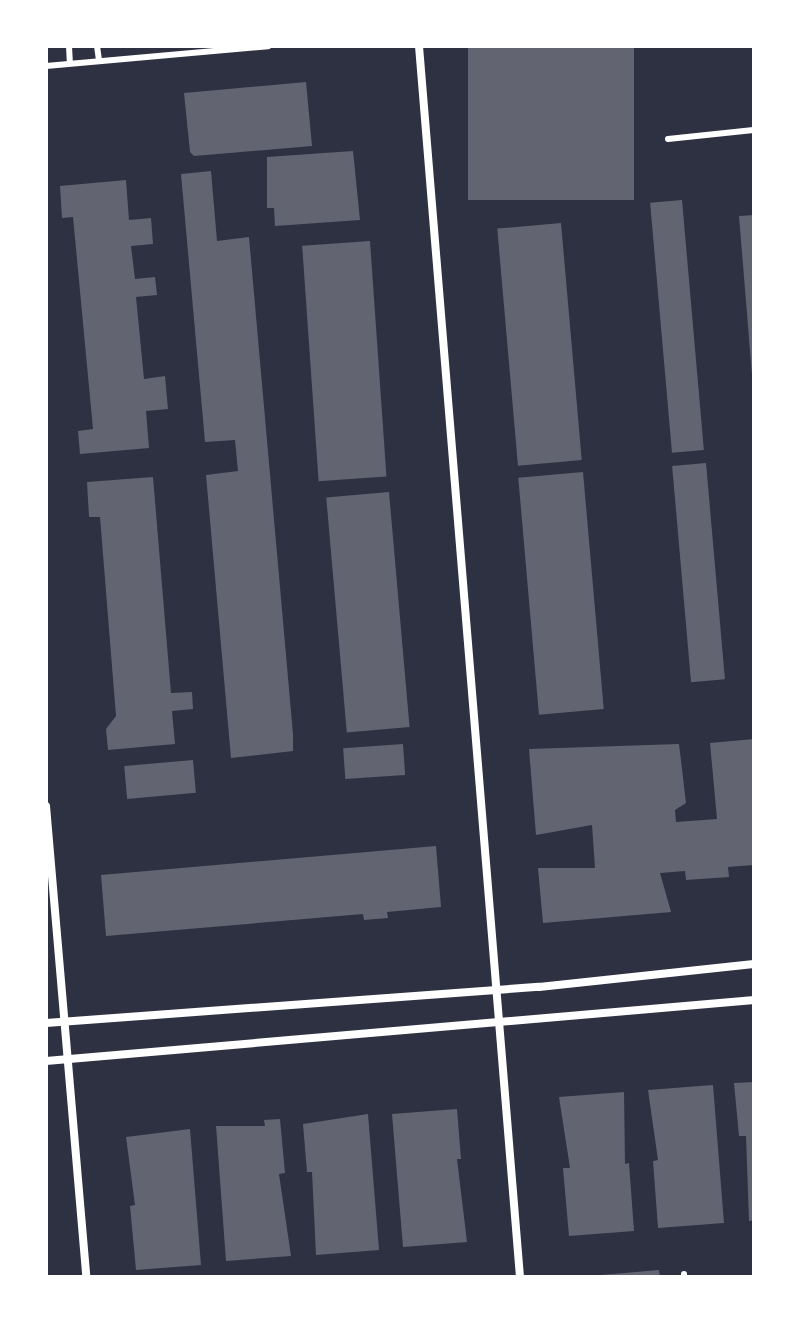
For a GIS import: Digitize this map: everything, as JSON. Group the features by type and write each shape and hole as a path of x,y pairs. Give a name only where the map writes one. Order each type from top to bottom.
{"street":[{"path":"419,46 520,1277"},
{"path":"46,806 86,1277"},
{"path":"46,1023 497,990 754,964"},
{"path":"46,1061 754,1000"}],"lane":[{"path":"69,46 70,63"},
{"path":"97,46 99,61"},
{"path":"136,46 138,58"},
{"path":"46,66 138,58 187,50 268,46"},
{"path":"668,139 754,130"}],"building":[{"path":"468,46 634,46 634,200 468,200"},
{"path":"306,82 312,146 194,156 190,152 184,93"},
{"path":"353,151 360,220 275,226 274,208 267,208 267,157"},
{"path":"211,171 217,241 249,237 293,734 293,751 231,758 206,475 238,471 235,440 205,442 181,174"},
{"path":"126,180 129,220 151,218 153,244 131,246 135,279 155,277 157,295 136,297 144,379 165,376 168,409 146,411 149,448 80,454 78,431 93,429 73,217 62,218 60,186"},
{"path":"682,200 704,450 672,453 650,203"},
{"path":"754,215 754,375 752,375 739,216"},
{"path":"561,223 582,460 518,466 497,229"},
{"path":"370,241 386,476 319,481 302,246"},
{"path":"706,463 725,679 691,682 672,466"},
{"path":"583,472 604,709 539,715 518,478"},
{"path":"153,477 171,693 192,692 193,709 172,711 175,744 108,750 106,729 116,716 100,517 89,517 87,482"},
{"path":"389,492 410,727 347,733 326,497"},
{"path":"754,739 754,865 728,867 729,877 686,880 685,871 660,873 671,912 543,923 538,868 595,868 592,825 536,835 529,749 679,744 686,803 675,810 676,822 717,819 710,743"},
{"path":"403,744 405,775 345,779 343,748"},
{"path":"193,760 196,793 127,799 124,766"},
{"path":"436,846 441,907 387,912 388,918 364,920 363,914 106,936 101,875"},
{"path":"754,1082 754,1220 749,1221 746,1136 739,1136 734,1083"},
{"path":"713,1085 724,1223 658,1228 653,1161 658,1160 648,1090"},
{"path":"624,1092 625,1164 629,1163 634,1231 569,1236 563,1168 570,1168 559,1097"},
{"path":"457,1109 461,1159 457,1159 467,1242 403,1247 392,1114"},
{"path":"368,1114 379,1250 316,1255 312,1172 307,1172 303,1124"},
{"path":"280,1119 285,1173 279,1174 291,1256 226,1261 216,1126 265,1126 264,1120"},
{"path":"190,1129 201,1265 136,1270 130,1206 135,1205 126,1137"},
{"path":"659,1270 660,1277 601,1277 601,1275"}]}
